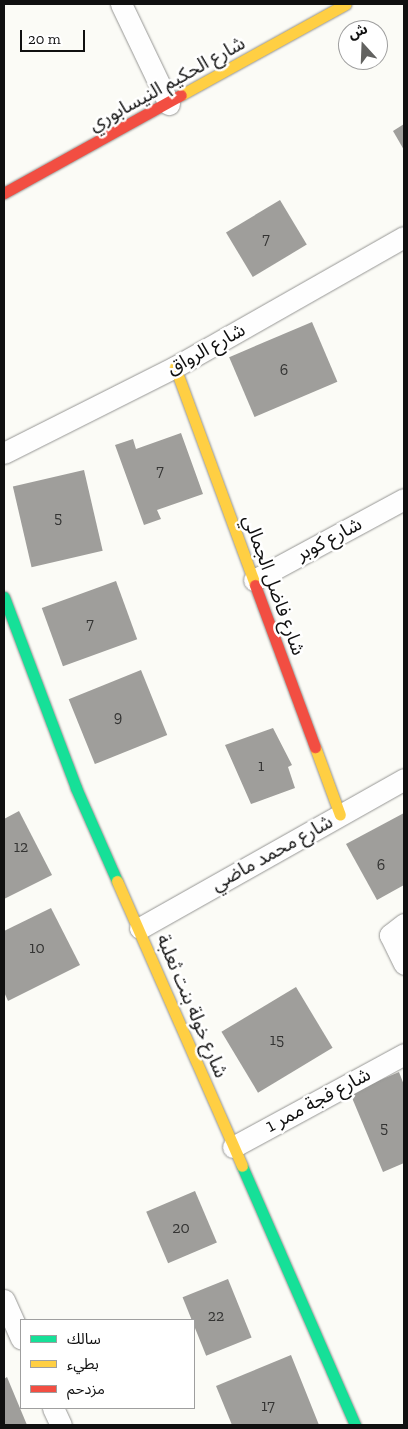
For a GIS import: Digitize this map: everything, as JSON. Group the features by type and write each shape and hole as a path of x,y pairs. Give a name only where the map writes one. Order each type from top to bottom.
{"street":[{"path":"121,4 168,104"},
{"name":"شارع الحكيم النيسابوري","path":"4,193 346,4"},
{"name":"شارع الرواق","path":"4,453 176,367 404,237"},
{"name":"شارع فاضل الجمالي","path":"176,367 340,815"},
{"name":"شارع كوبر","path":"254,580 404,499"},
{"name":"شارع خولة بنت ثعلبة","path":"4,597 38,696 355,1425"},
{"name":"شارع محمد ماضي","path":"140,928 404,779"},
{"path":"404,924 390,935 404,964"},
{"name":"شارع فجة ممر 1","path":"233,1147 404,1054"},
{"path":"4,1300 14,1336"},
{"path":"54,1409 62,1425"}],"building":[{"path":"404,124 404,150 393,131"},
{"path":"280,200 307,245 253,277 226,232"},
{"path":"312,322 337,382 255,417 229,357"},
{"path":"181,433 203,494 157,510 161,519 144,525 115,445 133,439 136,449"},
{"path":"84,470 103,551 32,567 13,486"},
{"path":"116,581 137,639 63,666 42,608"},
{"path":"141,670 167,735 95,764 69,699"},
{"path":"273,728 292,765 288,767 295,788 251,804 225,745"},
{"path":"19,811 52,875 4,899 4,819"},
{"path":"404,813 404,885 377,900 346,844"},
{"path":"51,908 80,965 8,1001 4,992 4,931"},
{"path":"296,987 333,1048 258,1093 221,1032"},
{"path":"399,1072 404,1085 404,1163 383,1172 350,1093"},
{"path":"195,1191 217,1243 168,1263 146,1212"},
{"path":"228,1279 252,1337 206,1356 195,1328 195,1319 191,1319 183,1297"},
{"path":"291,1355 319,1425 232,1425 216,1386"},
{"path":"7,1377 27,1425 4,1425 4,1379"}],"traffic: fast":[{"path":"4,597 76,788 117,881"},
{"path":"242,1166 355,1425"}],"traffic: slow":[{"path":"181,95 346,4"},
{"path":"175,367 255,585"},
{"path":"315,747 340,815"},
{"path":"117,881 242,1166"}],"traffic: jam":[{"path":"4,193 181,95"},
{"path":"255,585 315,747"}]}
